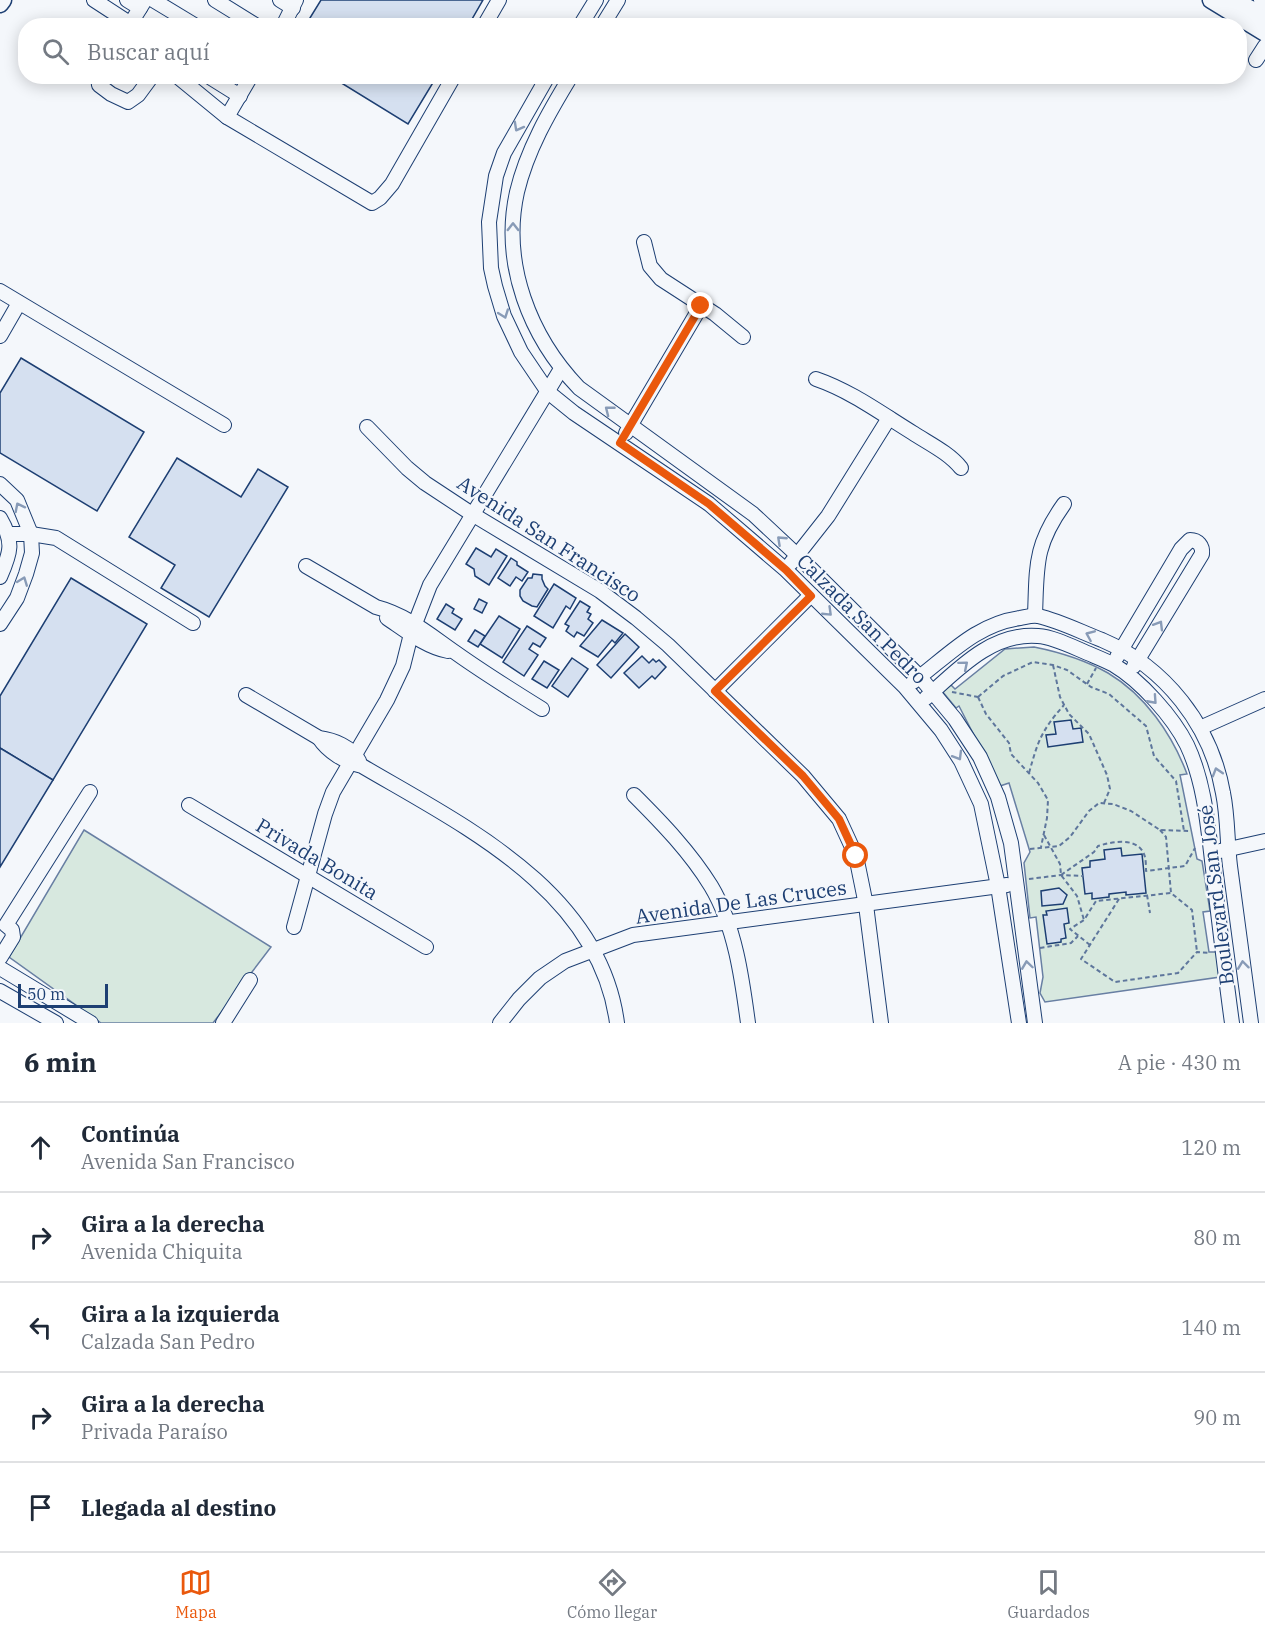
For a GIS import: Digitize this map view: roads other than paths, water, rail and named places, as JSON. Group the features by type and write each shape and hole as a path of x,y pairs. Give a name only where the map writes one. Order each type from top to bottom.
{"main road":[{"path":"0,4 3,0"},
{"path":"1211,0 1240,18"},
{"path":"1233,0 1265,16"},
{"path":"1247,22 1265,33"}],"street":[{"path":"94,0 121,18"},
{"path":"127,0 142,4 135,18"},
{"path":"153,0 183,18"},
{"path":"215,0 244,18"},
{"path":"280,0 295,4 287,18"},
{"path":"489,18 499,0"},
{"path":"585,18 596,0"},
{"path":"607,18 618,0"},
{"path":"1256,60 1265,46"},
{"path":"99,84 111,94 128,102 138,95 146,84"},
{"path":"187,84 227,117 372,203 381,198 392,184 449,84"},
{"path":"221,84 240,96"},
{"path":"227,117 247,84"},
{"name":"Calzada San Pedro","path":"543,84 504,153 491,195 489,241 491,268 504,316 521,352 548,392 574,413 709,504 786,570 905,687 941,730 961,761 981,804 998,886 1018,1017"},
{"name":"Calzada San Pedro","path":"566,84 535,143 518,190 513,214 519,281 526,308 543,343 561,369 579,388 753,514 920,677 955,719 980,757 998,797 1011,843 1021,882 1035,1023"},
{"path":"534,99 551,109"},
{"path":"644,242 654,273 728,323 743,337"},
{"path":"0,291 224,425"},
{"path":"0,336 19,303"},
{"path":"620,443 701,306"},
{"path":"294,927 333,792 356,761 403,666 413,629 430,585 561,369"},
{"path":"816,380 846,392 889,418 947,455 961,468"},
{"path":"786,570 828,516 889,418"},
{"name":"Avenida San Francisco","path":"367,427 425,483 600,591 636,618 803,776 839,819 856,856 866,905 881,1023"},
{"path":"0,484 17,501 31,534 32,553 17,598 0,624"},
{"path":"1035,615 1038,559 1042,540 1050,523 1064,504"},
{"path":"0,518 9,534 10,549 0,577"},
{"path":"9,534 31,534 56,538 193,623"},
{"path":"1113,664 1181,549 1190,540 1198,542 1201,545 1202,554 1128,675"},
{"path":"306,566 376,607 384,616 413,629 439,649 454,651 542,709"},
{"path":"715,691 811,596"},
{"name":"Boulevard San José","path":"905,687 979,630 1005,620 1035,615 1062,623 1122,649 1167,683 1187,706 1200,728 1223,793 1228,850 1251,1023"},
{"name":"Boulevard San José","path":"920,704 982,650 1007,638 1038,636 1067,644 1113,664 1128,675 1158,705 1186,744 1198,775 1232,1023"},
{"path":"246,695 319,738 325,747 356,761 482,837 537,880 567,914 593,949 611,990 617,1023"},
{"path":"1200,728 1265,699"},
{"path":"0,958 13,937 12,930 3,923 90,792"},
{"path":"634,795 686,851 712,887 727,922 741,976 748,1023"},
{"name":"Privada Bonita","path":"189,805 426,946"},
{"path":"1210,852 1265,841"},
{"name":"Avenida De Las Cruces","path":"500,1023 540,978 565,961 633,935 866,905 1021,882"},
{"path":"1219,918 1237,916"},
{"path":"0,968 91,1023"},
{"path":"223,1023 250,980"},
{"path":"0,992 57,1023"},
{"path":"1018,1017 1033,1008"}]}
